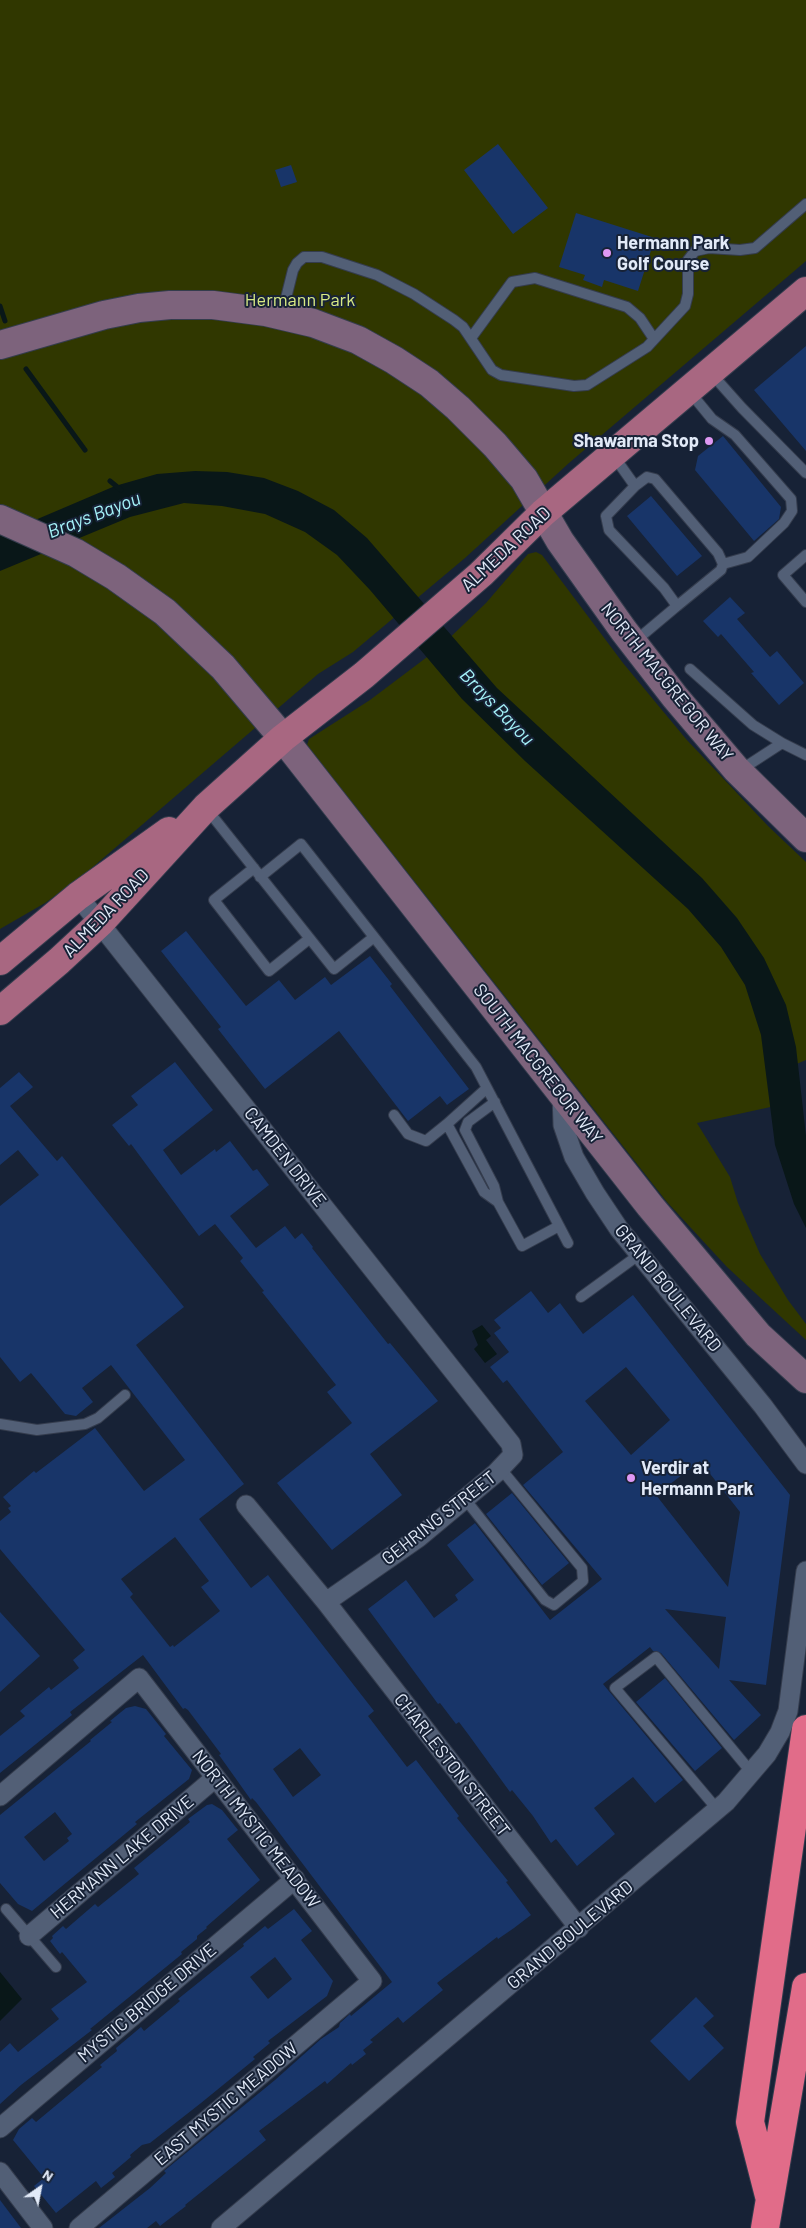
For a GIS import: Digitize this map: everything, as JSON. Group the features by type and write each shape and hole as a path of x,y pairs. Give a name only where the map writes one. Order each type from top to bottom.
{"highway":[{"path":"769,2196 750,2122 806,1729"},
{"path":"765,2228 806,1987"}],"main road":[{"name":"ALMEDA ROAD","path":"0,1011 100,923 206,807 284,738 364,674 482,574 543,513 806,291"},
{"name":"NORTH MACGREGOR WAY","path":"0,345 139,308 170,305 213,305 282,316 320,325 358,340 394,360 429,383 458,408 495,445 524,479 560,541 632,643 738,771 806,838"},
{"name":"SOUTH MACGREGOR WAY","path":"0,519 76,553 134,588 165,612 205,649 284,738 650,1206 758,1335 806,1379"},
{"name":"ALMEDA ROAD","path":"0,961 78,896 161,836 206,807"}],"street":[{"name":"CAMDEN DRIVE","path":"78,896 492,1419"},
{"name":"GRAND BOULEVARD","path":"562,1095 563,1126 574,1157 600,1200 640,1254 763,1406 806,1464"},
{"name":"GEHRING STREET","path":"326,1602 418,1538 501,1469 513,1455 511,1444 492,1419"},
{"name":"CHARLESTON STREET","path":"246,1505 326,1602 579,1928"},
{"name":"GRAND BOULEVARD","path":"221,2228 579,1928 726,1802 767,1754 780,1732 788,1711 806,1571"},
{"name":"NORTH MYSTIC MEADOW","path":"0,1796 139,1678 214,1778 295,1879 372,1981"},
{"name":"HERMANN LAKE DRIVE","path":"29,1936 214,1778"},
{"name":"MYSTIC BRIDGE DRIVE","path":"0,2128 295,1879"},
{"name":"EAST MYSTIC MEADOW","path":"79,2228 372,1981"},
{"path":"0,2172 43,2228"}],"lane":[{"path":"282,316 293,270 297,263 304,257 322,256 377,275 414,294 454,320 463,327 492,370 501,376 574,386 587,385 635,356 685,306 688,294 688,260 695,251 709,248 740,250 756,248 806,204"},
{"path":"471,338 512,282 535,278 627,307 640,318 654,339"},
{"path":"710,372 742,408 806,473"},
{"path":"689,390 712,419 734,435 792,499 792,511 748,557 723,564"},
{"path":"613,455 635,486"},
{"path":"632,643 721,570 723,564 718,553 655,479 647,477 635,486 606,516 609,530 664,588 677,606"},
{"path":"806,555 783,575 806,602"},
{"path":"690,668 753,725 806,756"},
{"path":"738,771 782,743"},
{"path":"206,807 334,969 374,938"},
{"path":"309,938 269,971 214,900 301,844 476,1067 568,1243"},
{"path":"394,1115 408,1134 426,1141 487,1088"},
{"path":"494,1102 468,1122 464,1130 494,1186 498,1202 522,1246 559,1226"},
{"path":"447,1124 484,1192 498,1202"},
{"path":"581,1297 640,1254"},
{"path":"0,1424 37,1430 85,1424 98,1418 125,1395"},
{"path":"465,1499 545,1600 554,1604 583,1581 582,1568 501,1469"},
{"path":"717,1809 615,1688 656,1658 751,1772"},
{"path":"6,1908 56,1967"}],"green space":[{"name":"Hermann Park","path":"0,0 806,0 806,261 569,463 465,558 353,652 318,674 80,878 45,903 0,929"},
{"path":"536,552 542,555 623,663 686,739 768,826 806,862 806,1060 787,1068 789,1103 697,1123 730,1177 738,1203 760,1254 788,1300 806,1324 806,1340 727,1267 667,1202 307,745 309,739 370,700 439,648 486,603 528,554"}],"water":[{"name":"Brays Bayou","path":"195,471 227,472 264,478 298,491 334,510 367,538 497,688 702,878 737,918 764,958 786,1005 796,1047 806,1136 806,1228 794,1204 775,1145 761,1035 745,985 721,947 688,909 525,761 462,699 370,590 337,555 305,532 265,514 222,506 184,503 130,517 0,571 0,535 115,486 157,474"},
{"path":"482,1325 491,1336 486,1340 497,1354 485,1363 474,1349 478,1345 472,1331"},
{"path":"0,1972 22,1999 0,2021"}],"building":[{"path":"498,144 548,208 513,234 464,170"},
{"path":"291,165 297,182 281,187 275,170"},
{"name":"Hermann Park Golf Course","path":"576,213 655,238 638,291 604,280 602,287 583,280 585,275 559,267"},
{"path":"806,346 806,451 754,390"},
{"path":"723,436 781,507 779,519 754,541 695,470 698,456"},
{"path":"651,496 702,556 677,576 627,516"},
{"path":"730,597 745,613 737,619 770,657 777,651 804,683 779,705 751,673 754,672 721,634 718,637 703,621"},
{"path":"186,931 246,1006 279,980 295,1000 325,977 331,985 370,956 392,984 390,986 469,1089 447,1105 440,1096 408,1121 339,1031 265,1089 218,1029 221,1027 161,951"},
{"path":"175,1062 213,1110 163,1150 181,1175 215,1149 216,1152 230,1141 253,1171 257,1169 269,1185 230,1216 256,1248 285,1226 295,1239 302,1233 388,1344 390,1343 438,1401 370,1454 402,1495 332,1550 277,1483 352,1423 327,1392 336,1385 262,1292 264,1291 240,1261 243,1258 215,1224 199,1236 131,1144 129,1146 112,1125 138,1105 131,1096"},
{"path":"19,1072 33,1087 10,1106 57,1161 62,1156 184,1307 136,1345 244,1484 199,1519 251,1588 268,1575 374,1711 368,1716 407,1767 416,1760 459,1816 457,1818 508,1881 506,1882 531,1915 498,1939 497,1937 437,1983 443,1990 403,2023 398,2017 370,2040 373,2042 363,2050 366,2054 352,2065 351,2063 327,2084 325,2081 259,2131 266,2140 186,2206 160,2226 156,2221 147,2228 99,2228 150,2188 166,2173 164,2171 275,2080 321,2039 339,2027 340,2023 350,2014 351,2016 392,1982 256,1802 252,1798 251,1800 219,1755 221,1754 188,1710 183,1709 143,1655 70,1712 72,1715 0,1773 0,1736 25,1716 20,1711 49,1687 51,1690 79,1668 73,1660 85,1650 0,1549 0,1521 11,1512 8,1508 11,1506 3,1497 34,1471 36,1473 95,1428 144,1491 185,1460 111,1365 82,1388 93,1402 76,1416 65,1414 31,1373 20,1382 0,1357 0,1206 39,1175 18,1150 0,1165 0,1088","holes":["175,1537 209,1581 201,1587 220,1611 174,1647 173,1645 170,1647 130,1597 133,1594 121,1579","300,1748 321,1775 293,1797 273,1769"]},
{"path":"531,1291 548,1313 560,1303 583,1334 633,1295 790,1495 766,1685 729,1680 761,1715 734,1740 661,1653 653,1651 650,1647 603,1684 683,1780 655,1803 633,1777 594,1808 615,1834 577,1866 556,1839 551,1843 533,1816 512,1790 510,1792 459,1722 456,1724 440,1703 438,1704 368,1609 406,1580 434,1618 458,1600 455,1595 474,1580 447,1545 475,1523 550,1620 602,1579 523,1485 563,1452 507,1380 503,1383 490,1367 509,1352 494,1333 501,1328 494,1320","holes":["626,1367 670,1420 631,1455 585,1401","700,1461 740,1512 728,1587 656,1495","665,1609 726,1617 719,1669"]},
{"path":"512,1493 569,1563 542,1585 486,1514"},
{"path":"0,1612 40,1656 0,1692"},
{"path":"665,1678 722,1748 695,1771 636,1702"},
{"path":"135,1706 146,1709 166,1734 164,1736 192,1770 189,1779 135,1822 137,1824 32,1911 18,1904 0,1883 0,1815 91,1741 112,1722 110,1721 126,1708","holes":["55,1812 72,1834 67,1838 69,1841 44,1861 24,1837"]},
{"path":"212,1804 222,1810 238,1830 227,1839 260,1880 206,1927 197,1936 197,1939 181,1952 182,1954 0,2104 0,2052 10,2043 18,2052 59,2019 51,2009 87,1982 62,1952 60,1954 50,1941 53,1938 52,1936 63,1926 66,1929 95,1904 98,1907 139,1874 134,1868 190,1822 188,1819 207,1805"},
{"path":"294,1909 312,1931 301,1940 333,1981 327,1996 268,2041 270,2043 253,2057 255,2059 201,2103 150,2143 142,2145 130,2155 131,2157 112,2173 115,2177 101,2188 96,2181 56,2213 34,2186 44,2178 13,2140 19,2129 32,2118 36,2122 102,2067 100,2065 117,2051 116,2048 141,2027 144,2031 180,2001 178,1999 244,1946 243,1944 265,1926 268,1929","holes":["275,1957 292,1979 268,1999 250,1977"]},
{"path":"696,1997 714,2016 703,2026 724,2048 689,2081 650,2041"},
{"path":"0,2200 21,2228 0,2228"}],"waterway":[{"path":"0,306 5,321"},
{"path":"26,369 85,450"},
{"name":"Brays Bayou","path":"110,481 121,490"}],"place":[{"name":"Hermann Park Golf Course","path":"607,253"},
{"name":"Shawarma Stop","path":"709,441"},
{"name":"Verdir at Hermann Park","path":"631,1478"}]}
